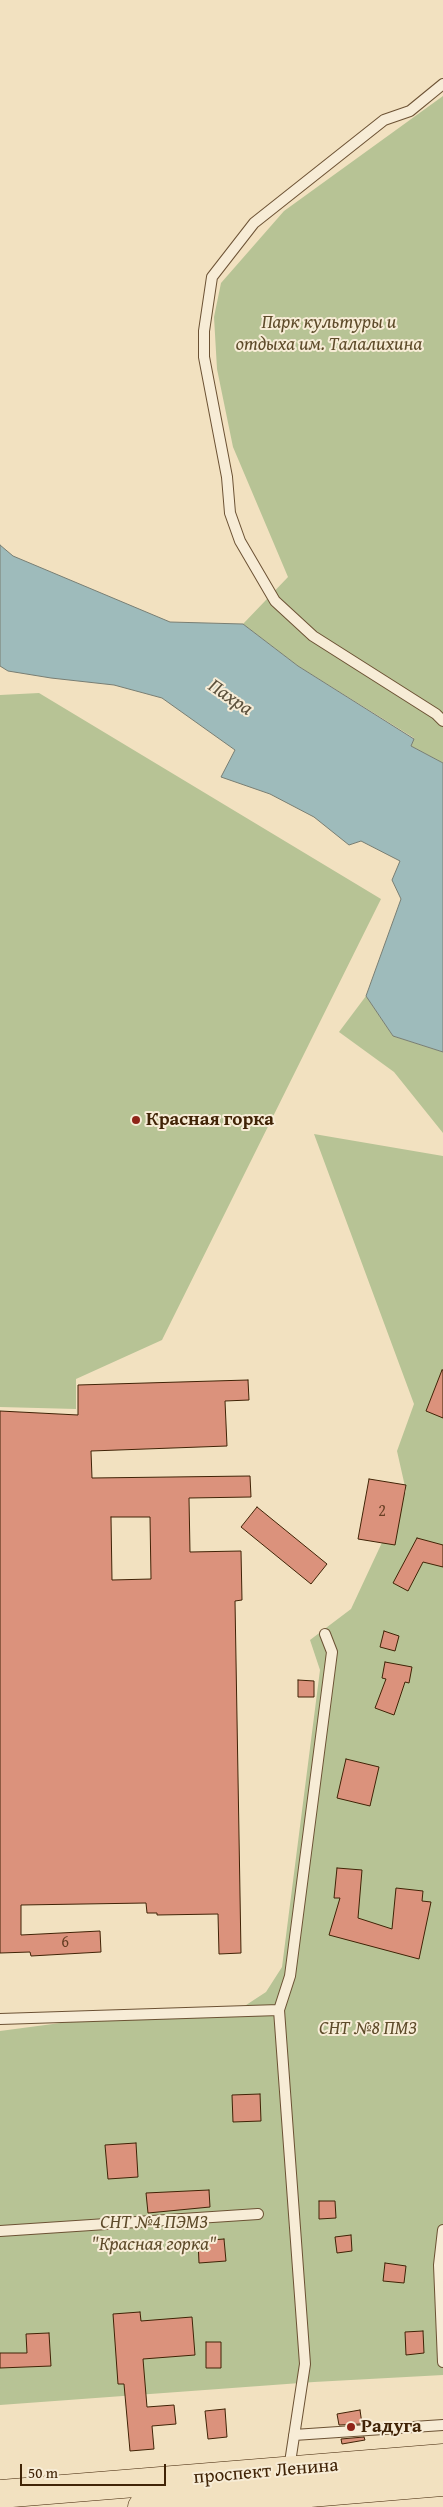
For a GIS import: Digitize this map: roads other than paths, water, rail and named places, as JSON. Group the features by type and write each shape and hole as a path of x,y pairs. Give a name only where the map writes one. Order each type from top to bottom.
{"main road":[{"name":"проспект Ленина","path":"0,2494 443,2458"},
{"name":"проспект Ленина","path":"142,2507 443,2482"}],"lane":[{"path":"443,84 410,111 384,120 254,222 212,278 204,331 204,357 227,477 230,513 240,541 274,601 313,636 436,714 443,721"},
{"path":"289,2470 305,2364 278,2010 290,1976 332,1652 325,1634"},
{"path":"0,2019 278,2010"},
{"path":"0,2231 258,2214"},
{"path":"443,2230 439,2264 443,2362"},
{"path":"294,2435 443,2425"}],"water":[{"name":"Пахра","path":"0,545 13,556 170,622 243,624 298,666 414,739 411,746 443,763 443,1052 393,1036 366,996 401,899 392,880 400,861 361,841 349,845 314,817 270,794 221,777 235,750 162,698 114,685 8,671 0,666"}],"place":[{"name":"Красная горка","path":"136,1120"},
{"name":"Радуга","path":"351,2427"}],"park label":[{"name":"Парк культуры и отдыха им. Талалихина","path":"329,334"},
{"name":"СНТ №8 ПМЗ","path":"368,2029"},
{"name":"СНТ №4 ПЭМЗ \"Красная горка\"","path":"154,2234"}]}
